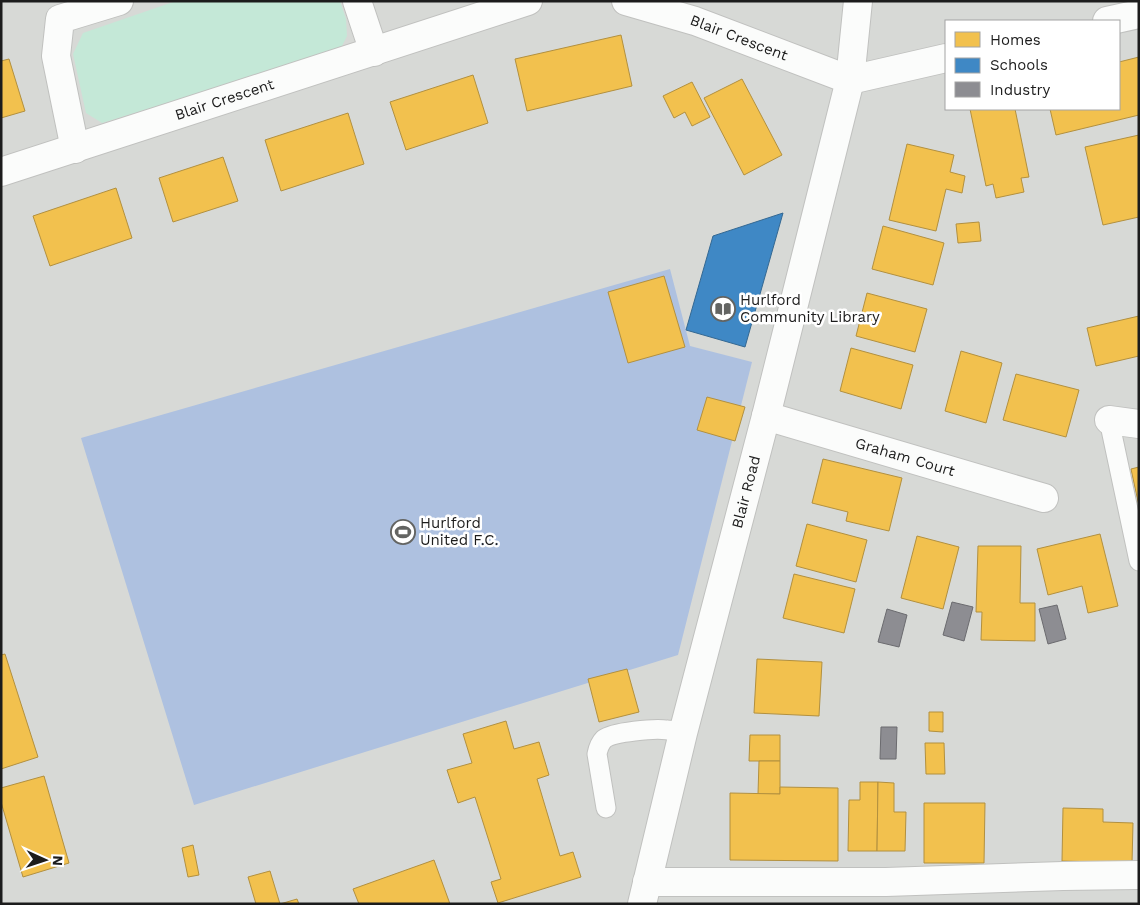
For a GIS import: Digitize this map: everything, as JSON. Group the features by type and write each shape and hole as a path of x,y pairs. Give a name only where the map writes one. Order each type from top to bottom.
{"street":[{"path":"75,149 56,56 60,19 119,1"},
{"path":"357,1 374,52"},
{"name":"Blair Crescent","path":"1,172 528,1"},
{"name":"Blair Crescent","path":"626,1 695,21 850,80"},
{"name":"Blair Road","path":"645,893 683,733 766,416 850,80 858,1"},
{"path":"1112,20 1139,14"},
{"path":"850,80 945,58"},
{"name":"Graham Court","path":"766,416 1044,498"},
{"path":"1109,420 1139,424"},
{"path":"645,893 886,882 1139,875"}],"lane":[{"path":"1109,420 1139,561"},
{"path":"606,808 597,754 599,746 604,739 618,734 649,729 683,733"}],"shaded area":[{"path":"1,1 1139,1 1139,902 1,904"},
{"name":"Hurlford United F.C.","path":"670,269 690,346 752,362 678,655 194,805 81,438"}],"green space":[{"path":"176,1 340,1 346,19 347,36 340,50 102,123 86,113 73,54 83,33"}],"building: Homes":[{"path":"621,35 632,86 527,111 515,59"},
{"path":"1139,57 1139,115 1056,135 1050,110 1120,110 1120,62"},
{"path":"9,59 25,111 1,118 1,61"},
{"path":"473,75 488,123 406,150 390,102"},
{"path":"742,79 782,155 744,175 704,98"},
{"path":"692,82 710,117 692,126 685,112 674,118 663,96"},
{"path":"970,110 1015,110 1029,177 1021,178 1024,192 996,198 993,184 986,186"},
{"path":"348,113 364,164 281,191 265,140"},
{"path":"1139,135 1139,217 1103,225 1085,147"},
{"path":"907,144 954,155 950,172 965,176 962,193 946,189 936,231 889,220"},
{"path":"223,157 238,201 173,222 159,178"},
{"path":"116,188 132,238 50,266 33,216"},
{"path":"979,222 981,241 958,243 956,224"},
{"path":"883,226 944,243 933,285 872,269"},
{"path":"664,276 685,347 628,363 608,292"},
{"path":"867,293 927,309 915,352 856,336"},
{"path":"1139,316 1139,356 1096,366 1087,328"},
{"path":"851,348 913,365 901,409 840,391"},
{"path":"961,351 1002,363 986,423 945,411"},
{"path":"1016,374 1079,390 1066,437 1003,420"},
{"path":"707,397 745,407 735,441 697,430"},
{"path":"823,459 902,478 889,531 846,521 848,512 812,503"},
{"path":"1139,467 1139,506 1131,469"},
{"path":"807,524 867,540 856,582 796,566"},
{"path":"1100,534 1118,606 1088,613 1082,586 1048,595 1037,549"},
{"path":"917,536 959,547 943,609 901,598"},
{"path":"978,546 1021,546 1020,603 1035,603 1035,641 981,640 982,612 976,612"},
{"path":"794,574 855,589 844,633 783,618"},
{"path":"5,654 38,757 1,769 1,655"},
{"path":"757,659 822,662 819,716 754,713"},
{"path":"627,669 639,712 599,722 588,679"},
{"path":"929,712 943,712 943,732 929,731"},
{"path":"506,721 514,749 539,742 549,775 537,779 560,856 573,852 581,877 498,903 491,882 501,879 475,797 458,803 447,770 472,763 463,734"},
{"path":"750,735 780,735 780,761 749,761"},
{"path":"925,743 944,743 945,774 926,774"},
{"path":"759,761 780,761 780,794 758,794"},
{"path":"44,776 69,863 23,877 1,802 1,788"},
{"path":"860,782 878,782 877,851 848,851 849,800 860,800"},
{"path":"878,782 894,783 894,812 906,812 905,851 877,851"},
{"path":"780,787 838,788 838,861 730,860 730,793 780,794"},
{"path":"924,803 985,803 984,863 924,863"},
{"path":"1063,808 1103,809 1103,822 1133,823 1132,863 1062,861"},
{"path":"193,845 199,875 188,877 182,848"},
{"path":"434,860 450,904 359,904 353,889"},
{"path":"270,871 280,904 256,904 248,877"},
{"path":"297,899 299,904 280,904"}],"building: Schools":[{"path":"783,213 745,347 686,330 713,236"}],"building: Industry":[{"path":"952,602 973,607 964,641 943,635"},
{"path":"1057,605 1066,639 1048,644 1039,609"},
{"path":"887,609 907,615 899,647 878,642"},
{"path":"881,727 897,727 896,759 880,759"}],"place":[{"name":"Hurlford Community Library","path":"723,309"},
{"name":"Hurlford United F.C.","path":"403,532"}]}
